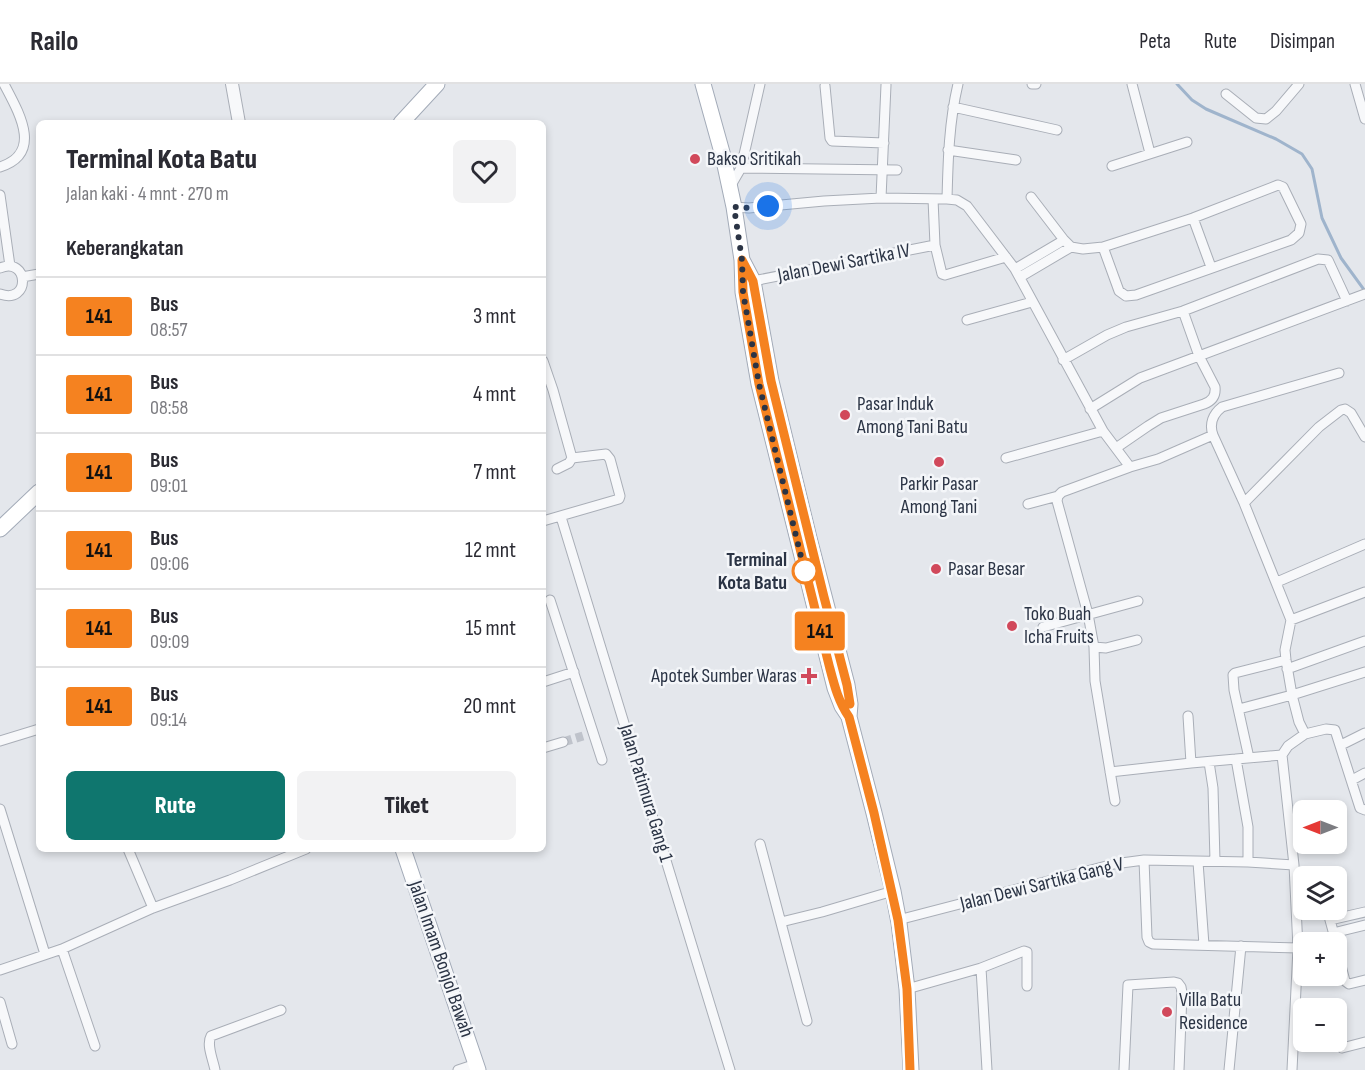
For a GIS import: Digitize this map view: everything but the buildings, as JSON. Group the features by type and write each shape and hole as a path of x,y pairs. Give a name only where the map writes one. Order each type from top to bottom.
{"main road":[{"path":"404,120 437,84"},
{"path":"704,84 734,207 742,260 743,292 847,685 850,704 849,717 893,891 907,989 910,1070"},
{"path":"742,260 753,281 765,382"},
{"path":"0,529 36,495"},
{"name":"Jalan Imam Bonjol Bawah","path":"405,852 477,1067"}],"street":[{"path":"0,167 13,161 20,154 25,139 22,121 4,84"},
{"path":"232,84 238,120"},
{"path":"730,188 741,168 760,84"},
{"path":"947,199 948,150 958,84"},
{"path":"1132,84 1150,153"},
{"path":"1226,94 1256,118 1266,119 1299,84"},
{"path":"1355,84 1365,119"},
{"path":"881,198 886,85"},
{"path":"825,86 832,141 884,143"},
{"path":"953,107 1058,130"},
{"path":"1112,166 1187,142"},
{"path":"948,150 1016,160"},
{"path":"741,168 897,170"},
{"path":"1031,197 1067,243 1083,249 1104,247 1193,218 1278,185 1283,187 1301,224 1299,233 1291,240 1136,295 1126,296 1119,291 1104,247"},
{"path":"0,195 5,267 15,268 20,272 22,280 21,289 17,293 6,297 0,294"},
{"path":"734,207 749,208 881,198 947,199 957,200 967,206 1018,273 1103,431 1130,466"},
{"path":"933,199 935,245 943,275 1006,257"},
{"path":"1193,218 1211,267"},
{"path":"1018,273 1067,243"},
{"name":"Jalan Dewi Sartika IV","path":"753,281 935,245"},
{"path":"1063,360 1126,327 1183,311 1317,259 1328,260 1347,301"},
{"path":"22,280 36,275"},
{"path":"22,280 36,280"},
{"path":"1090,408 1140,378 1365,294"},
{"path":"967,320 1032,302"},
{"path":"1116,448 1161,418 1204,404 1212,399 1216,392 1199,356 1183,311"},
{"path":"546,370 572,458 569,463 557,470"},
{"path":"1305,734 1299,722 1292,695 1285,650 1291,620 1244,504 1210,429 1212,420 1222,407 1339,373"},
{"path":"1244,504 1319,427 1341,410 1344,409 1351,413 1365,437"},
{"path":"1006,458 1103,431"},
{"path":"1028,504 1058,496 1062,492 1130,466 1158,459 1212,435"},
{"path":"546,520 619,499 610,459 606,454 572,458"},
{"path":"1058,496 1057,501 1088,614 1094,647 1095,681 1115,801"},
{"name":"Jalan Patimura Gang 1","path":"561,517 730,1070"},
{"path":"1277,582 1365,544"},
{"path":"1291,620 1365,592"},
{"path":"550,600 602,760"},
{"path":"1043,627 1138,601"},
{"path":"1094,647 1106,648 1137,640"},
{"path":"1249,758 1234,690 1233,675 1287,664 1365,641"},
{"path":"546,681 573,672"},
{"path":"1239,709 1365,672"},
{"path":"1188,716 1191,763"},
{"path":"1297,932 1294,865 1282,755 1288,746 1305,734 1333,729 1337,733 1360,808 1365,810"},
{"path":"0,741 36,730"},
{"path":"583,736 594,733"},
{"path":"1341,745 1365,733"},
{"path":"546,747 563,742"},
{"path":"1110,772 1282,755"},
{"path":"1236,759 1248,827 1248,862"},
{"path":"1209,762 1213,788 1215,861"},
{"path":"1352,780 1365,773"},
{"path":"0,809 45,954"},
{"path":"760,844 807,1021"},
{"path":"129,852 153,908"},
{"path":"0,970 62,949 153,908 299,852"},
{"path":"1144,860 1149,942 1153,944 1293,948"},
{"name":"Jalan Dewi Sartika Gang V","path":"898,920 1114,864 1144,860 1294,865"},
{"path":"1197,862 1204,945"},
{"path":"781,922 893,891"},
{"path":"1347,916 1365,912"},
{"path":"1330,920 1333,932"},
{"path":"1347,934 1365,925"},
{"path":"1229,1070 1241,946"},
{"path":"62,949 95,1046"},
{"path":"907,989 981,968 1024,951 1026,951 1027,986"},
{"path":"981,968 987,1070"},
{"path":"1347,983 1365,980"},
{"path":"1124,1070 1128,985 1174,982 1181,987 1182,993 1179,1070"},
{"path":"1292,1070 1296,986"},
{"path":"0,1002 12,1044"},
{"path":"215,1070 209,1044 211,1036 281,1010"},
{"path":"1347,1047 1365,1042"},
{"path":"458,1070 477,1067"}],"waterway":[{"path":"1177,84 1192,100 1206,109 1276,139 1302,154 1312,169 1322,218 1341,258 1365,291"}],"tunnel":[{"path":"563,742 583,736"}],"bus line":[{"name":"141","path":"850,704 771,381 753,281 742,260 743,292 759,384 817,620 835,688 849,717 893,891 907,989 910,1070"}],"place":[{"name":"Bakso Sritikah","path":"695,159"},
{"name":"Pasar Induk Among Tani Batu","path":"845,415"},
{"name":"Parkir Pasar Among Tani","path":"939,462"},
{"name":"Pasar Besar","path":"936,569"},
{"name":"Terminal Kota Batu","path":"805,571"},
{"name":"Toko Buah Icha Fruits","path":"1012,626"},
{"name":"Apotek Sumber Waras","path":"809,676"},
{"name":"Villa Batu Residence","path":"1167,1012"}],"route":[{"path":"768,206 734,207 742,260 743,292 759,384 807,581 805,571"}]}
